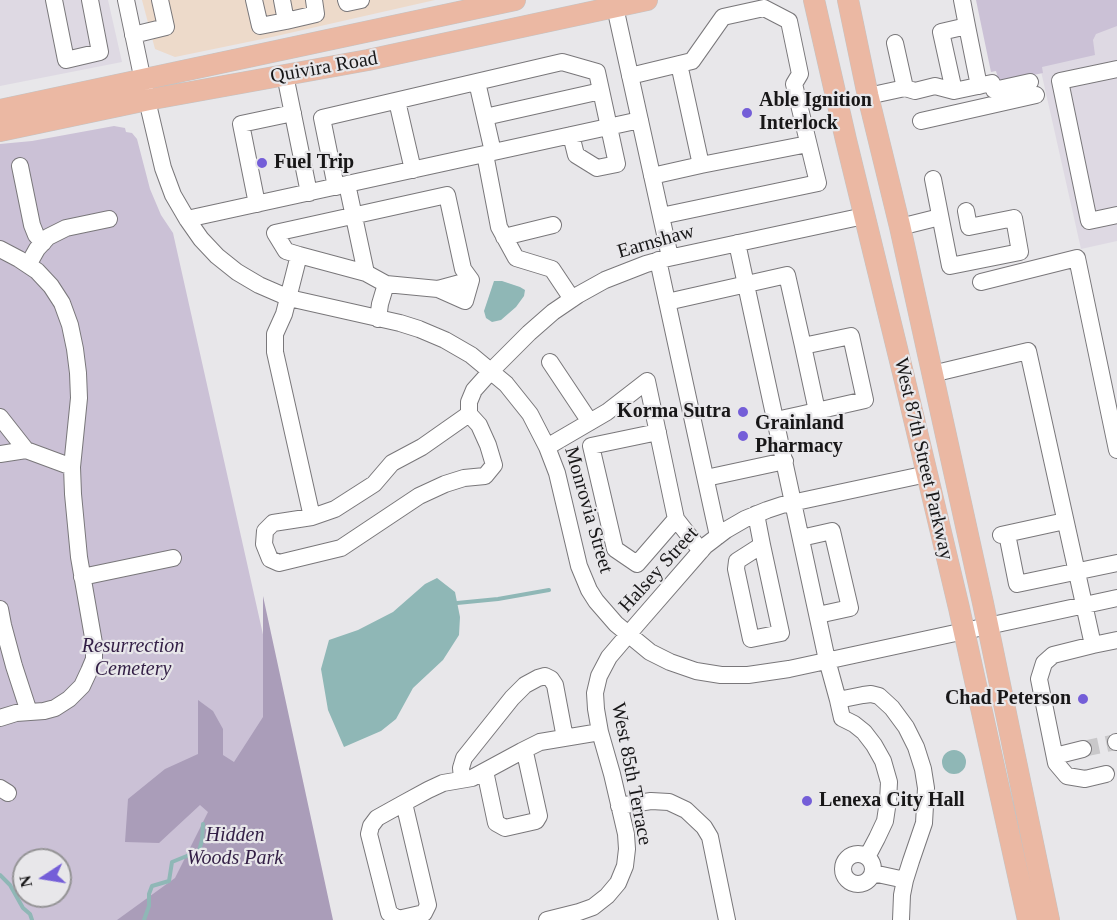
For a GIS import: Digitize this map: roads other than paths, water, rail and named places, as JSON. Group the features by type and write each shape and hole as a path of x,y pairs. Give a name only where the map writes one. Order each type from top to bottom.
{"main road":[{"name":"Quivira Road","path":"0,131 462,6 515,0"},
{"name":"Quivira Road","path":"0,110 145,90 285,75 368,60 609,6 647,0"},
{"name":"West 87th Street Parkway","path":"814,0 964,632 1028,920"},
{"name":"West 87th Street Parkway","path":"848,0 983,603 1049,920"}],"street":[{"path":"54,0 66,60 100,52 90,0"},
{"name":"Monrovia Street","path":"126,0 163,168 173,195 201,239 237,272 260,285 289,298 420,329 471,355 506,384 521,402 547,447 557,473 572,542 584,579 604,611 650,652 696,671 721,675 748,675 964,632 1117,598"},
{"path":"133,35 166,27 160,0"},
{"path":"254,0 260,26 316,14 314,0"},
{"path":"282,0 286,21"},
{"path":"346,0 347,3 361,0"},
{"path":"962,0 979,86"},
{"path":"609,6 630,76 661,216 667,302 718,536"},
{"path":"630,76 692,61 723,17 765,8 789,21 800,74 794,84 818,183 661,216"},
{"path":"954,91 941,32 967,26"},
{"path":"895,43 905,88"},
{"path":"366,273 354,215 328,148 322,118 562,62 597,72 617,164 597,168 576,155 571,135"},
{"path":"679,64 700,165"},
{"path":"1117,69 1060,81 1089,221 1117,215"},
{"path":"285,75 309,193"},
{"path":"477,82 485,117 500,227 504,237 516,258 552,269 572,299"},
{"path":"868,96 905,88 915,91 935,86 954,91 992,82 994,90 1033,89 921,121"},
{"path":"485,117 601,92"},
{"path":"397,101 413,170"},
{"path":"257,204 241,124 292,112"},
{"path":"187,219 640,120"},
{"path":"652,176 808,144"},
{"path":"301,153 328,148"},
{"path":"20,165 32,225 36,235 43,243"},
{"path":"933,179 950,266 1020,252 1014,218 969,227 966,211"},
{"path":"447,195 464,269 471,280 465,301 438,289 386,284 366,273 299,255 286,251 275,233 447,195"},
{"name":"Earnshaw","path":"469,414 469,402 474,390 490,371 553,312 606,280 664,259 864,216"},
{"path":"900,227 940,217"},
{"path":"28,265 37,249 48,237 66,228 109,219"},
{"path":"504,237 553,225"},
{"path":"737,243 827,660 843,718 864,732 874,745 883,760 889,782 885,820 877,838 870,865 906,880"},
{"path":"0,249 37,271 51,286 62,303 72,333 79,398 72,467 76,534 94,644 89,671 82,686 69,699 55,708 16,713 0,718"},
{"path":"299,255 289,298 275,334 275,352 312,517"},
{"path":"981,282 1077,258 1117,450"},
{"path":"667,302 787,275 817,411"},
{"path":"378,319 386,284"},
{"path":"776,420 865,400 851,336 803,346"},
{"path":"932,374 1028,351 1093,645"},
{"path":"550,362 590,422"},
{"path":"547,447 607,412 647,381 676,519 701,551"},
{"path":"607,412 616,440"},
{"path":"469,414 479,426 494,465 484,476 464,478 419,496 341,548 279,562 270,559 264,544 265,531 273,524 312,517 335,509 374,484 392,463 422,447 469,414"},
{"path":"0,417 26,450"},
{"path":"658,432 591,446 615,549 637,564 676,519"},
{"path":"0,454 26,450 72,467"},
{"path":"706,478 785,461"},
{"name":"Halsey Street","path":"628,634 701,551 718,536 745,519 794,503 927,474"},
{"path":"756,514 781,633 751,639 736,569 737,561 762,545"},
{"path":"1065,521 1004,535 1017,584 1117,563"},
{"path":"801,537 832,531 850,608 818,615"},
{"path":"82,577 173,558"},
{"path":"0,609 14,666 29,712"},
{"name":"West 85th Terrace","path":"547,920 593,907 618,883 625,866 627,849 620,806 600,732 595,693 599,676 609,657 628,634"},
{"path":"1112,773 1085,779 1067,776 1056,763 1039,679 1044,663 1053,655 1117,640"},
{"path":"462,779 461,768 464,758 512,698 525,685 538,678 544,676 551,679 555,685 565,738"},
{"path":"838,700 871,694 879,696 892,708 906,727 923,769 926,788 924,823 902,895 901,920"},
{"path":"404,803 428,905 424,913 398,919 389,914 369,834 370,826 377,818 404,803 443,783 472,778 540,742 600,732"},
{"path":"1054,756 1083,749"},
{"path":"485,771 496,823 505,828 536,821 539,816 526,757 522,751"},
{"path":"620,806 651,801 669,802 686,810 704,827 710,837 728,920"}],"water":[{"path":"494,281 502,281 525,290 524,296 516,307 501,320 492,322 486,318 484,311"},
{"path":"437,578 455,592 460,617 459,635 443,660 413,688 396,719 381,731 344,747 328,710 321,669 329,640 358,630 393,612 425,584"},
{"path":"954,750 959,751 965,757 965,767 959,773 954,774 949,773 943,767 942,762 943,757 949,751"}],"waterway":[{"path":"457,603 549,590"},
{"path":"144,920 152,886 169,881 172,862 199,851 203,824"},
{"path":"0,875 10,885 32,920"}],"tunnel":[{"path":"1083,749 1116,742"}],"place":[{"name":"Able Ignition Interlock","path":"747,113"},
{"name":"Fuel Trip","path":"262,163"},
{"name":"Korma Sutra","path":"743,412"},
{"name":"Grainland Pharmacy","path":"743,436"},
{"name":"Chad Peterson","path":"1083,699"},
{"name":"Lenexa City Hall","path":"807,801"}],"park label":[{"name":"Resurrection Cemetery","path":"133,658"},
{"name":"Hidden Woods Park","path":"235,848"}]}
